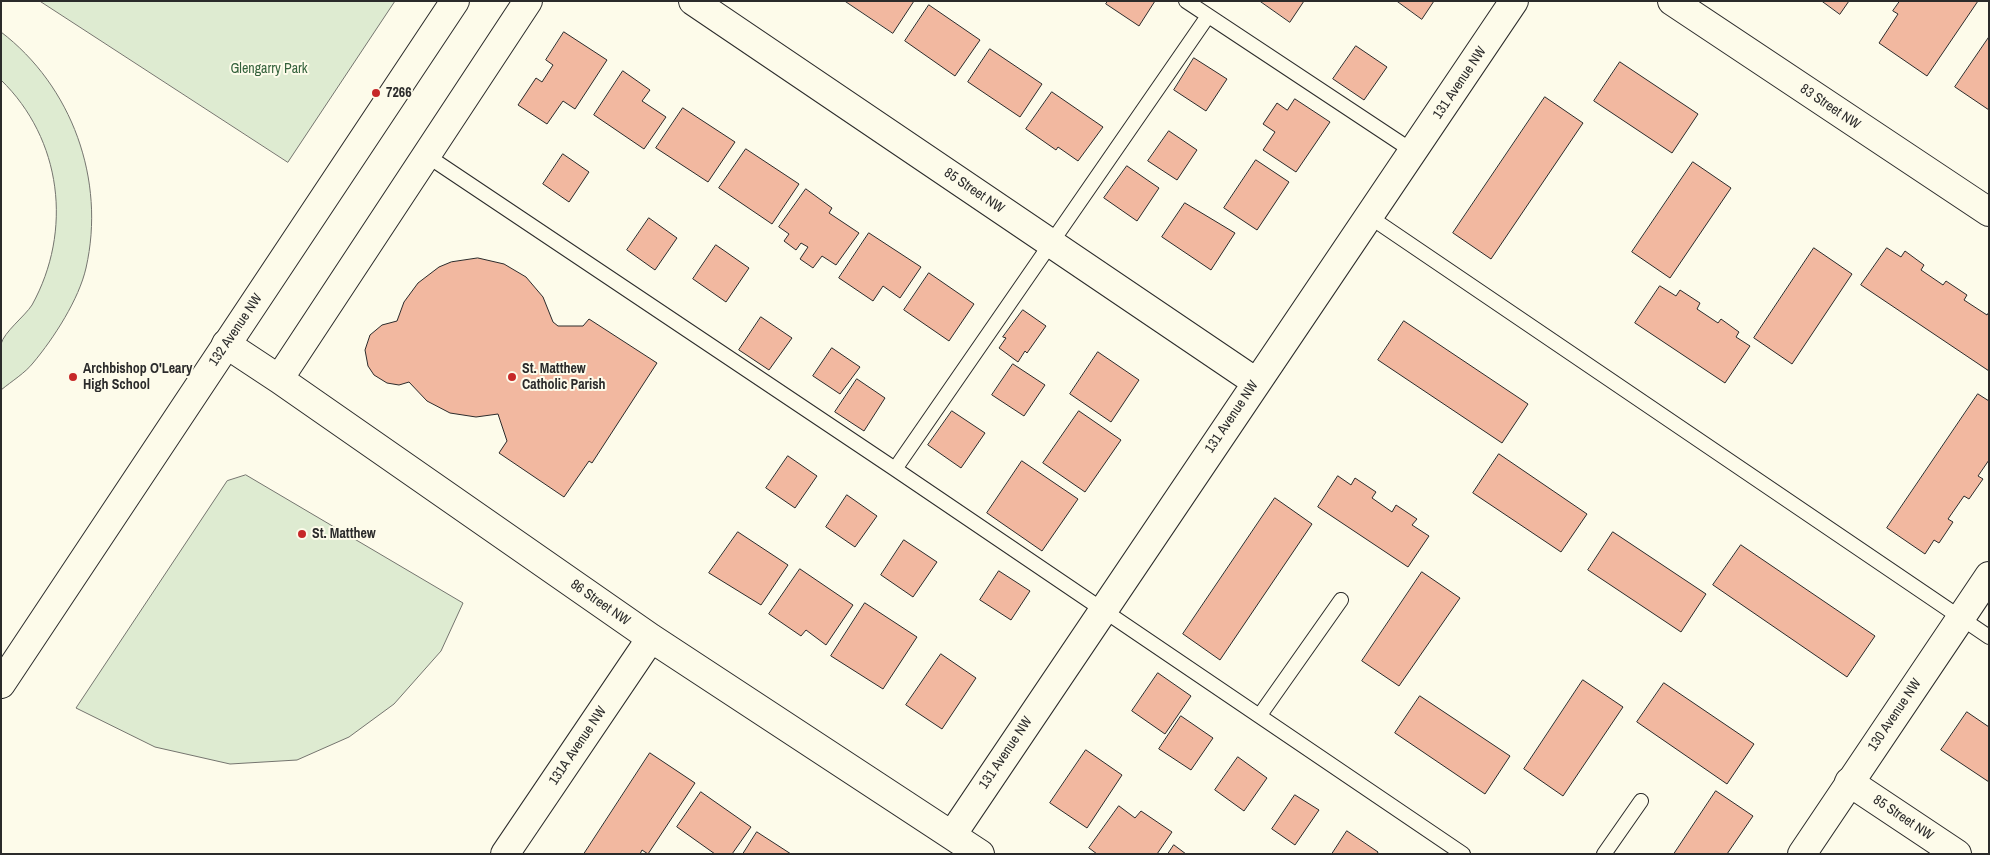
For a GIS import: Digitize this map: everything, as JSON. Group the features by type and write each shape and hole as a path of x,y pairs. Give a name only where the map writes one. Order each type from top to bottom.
{"street":[{"name":"132 Avenue NW","path":"2,681 455,1"},
{"path":"279,379 528,1"},
{"name":"85 Street NW","path":"693,1 1256,382"},
{"name":"131 Avenue NW","path":"952,835 1514,1"},
{"name":"83 Street NW","path":"1672,1 1989,212"},
{"name":"86 Street NW","path":"226,344 651,638 980,854"},
{"name":"130 Avenue NW","path":"1802,854 1989,576"},
{"name":"131A Avenue NW","path":"505,854 651,638"},
{"name":"85 Street NW","path":"1849,782 1957,854"}],"lane":[{"path":"1186,1 1414,152"},
{"path":"895,469 1208,16"},
{"path":"426,155 1103,609 1463,854"},
{"path":"1370,217 1989,637"},
{"path":"1260,716 1341,600"},
{"path":"1604,854 1641,801"}],"green space":[{"name":"Glengarry Park","path":"40,1 395,1 288,162"},
{"path":"1,32 26,54 47,79 64,107 78,137 87,169 91,202 91,235 83,280 72,305 49,342 33,363 1,390 1,344 6,334 32,305 45,277 53,247 56,217 55,187 48,158 37,130 22,104 1,80"},
{"path":"246,475 463,603 441,651 394,704 349,737 297,760 230,764 155,747 76,708 227,481"}],"building":[{"path":"845,1 914,1 893,33"},
{"path":"1108,1 1155,1 1139,26 1106,4"},
{"path":"1260,1 1304,1 1290,22"},
{"path":"1397,1 1434,1 1422,19"},
{"path":"1822,1 1849,1 1840,14"},
{"path":"1900,1 1978,1 1927,76 1879,43 1898,14 1893,11"},
{"path":"929,5 980,40 955,76 905,41"},
{"path":"564,32 607,60 575,109 563,101 547,124 518,105 536,78 542,82 553,65 546,60"},
{"path":"1989,37 1989,110 1955,87"},
{"path":"1356,46 1387,67 1364,100 1333,79"},
{"path":"990,49 1042,84 1020,117 968,82"},
{"path":"1194,58 1227,79 1206,111 1174,90"},
{"path":"1620,62 1698,114 1672,153 1594,101"},
{"path":"623,71 650,90 642,101 666,117 644,149 594,115"},
{"path":"1052,92 1103,127 1078,161 1058,147 1056,150 1026,129"},
{"path":"1545,97 1583,123 1491,259 1453,233"},
{"path":"1295,99 1330,122 1296,172 1263,150 1275,132 1263,124 1277,103 1287,110"},
{"path":"683,108 735,142 708,182 656,148"},
{"path":"1169,131 1197,150 1177,180 1148,161"},
{"path":"746,149 799,184 772,224 719,188"},
{"path":"563,154 589,172 569,202 543,184"},
{"path":"1256,160 1289,182 1257,230 1224,208"},
{"path":"1693,162 1731,188 1670,278 1632,252"},
{"path":"1127,166 1159,188 1137,221 1104,198"},
{"path":"806,189 832,208 829,213 859,233 836,265 822,256 813,268 800,259 808,247 801,243 796,250 784,241 789,234 779,227"},
{"path":"1185,203 1235,233 1211,270 1162,237"},
{"path":"649,218 677,238 655,270 627,250"},
{"path":"869,233 921,267 900,298 883,286 873,301 839,278"},
{"path":"716,245 749,268 726,302 693,279"},
{"path":"1814,248 1852,274 1792,364 1754,338"},
{"path":"1887,248 1901,257 1905,251 1924,265 1921,270 1943,285 1946,281 1967,295 1964,300 1987,315 1989,312 1989,371 1861,285"},
{"name":"St. Matthew Catholic Parish","path":"478,258 504,264 526,277 543,297 553,322 558,326 583,326 589,319 657,363 592,463 589,461 564,497 499,453 507,441 498,414 476,417 450,413 427,401 409,382 399,385 387,383 374,375 368,366 365,350 370,335 382,325 397,321 404,302 418,283 439,267 451,262"},
{"path":"929,273 974,304 949,341 904,310"},
{"path":"1660,286 1676,296 1680,290 1700,303 1697,309 1718,323 1721,319 1739,332 1736,337 1750,346 1725,383 1635,323"},
{"path":"1023,310 1046,326 1027,353 1025,351 1018,362 999,348 1006,338 1003,337"},
{"path":"761,317 792,338 769,370 739,350"},
{"path":"1404,321 1528,404 1502,443 1378,360"},
{"path":"832,348 860,367 840,394 813,376"},
{"path":"1098,352 1139,380 1111,422 1070,394"},
{"path":"1013,364 1045,385 1024,416 992,395"},
{"path":"857,379 885,398 864,431 835,412"},
{"path":"1978,394 1989,401 1989,460 1978,476 1983,479 1969,499 1964,496 1948,519 1953,522 1939,543 1934,540 1925,554 1887,528"},
{"path":"952,411 985,433 961,468 928,445"},
{"path":"1079,411 1121,440 1085,492 1043,463"},
{"path":"1499,454 1587,514 1561,552 1473,493"},
{"path":"788,456 817,476 795,508 766,488"},
{"path":"1022,461 1078,499 1042,551 987,513"},
{"path":"1338,476 1351,485 1355,478 1376,492 1372,498 1392,512 1396,505 1417,519 1412,525 1429,536 1408,567 1318,507"},
{"path":"847,495 877,516 855,547 826,527"},
{"path":"1275,498 1312,524 1220,660 1183,634"},
{"path":"738,532 788,565 761,605 709,573"},
{"path":"1613,532 1706,594 1681,632 1588,570"},
{"path":"904,540 937,562 913,597 881,575"},
{"path":"1741,545 1875,636 1847,677 1713,585"},
{"path":"800,569 853,605 826,645 806,630 801,636 769,614"},
{"path":"999,571 1030,591 1011,620 980,600"},
{"path":"1422,572 1460,598 1399,686 1362,661"},
{"path":"865,603 917,637 883,689 831,656"},
{"path":"941,654 976,678 942,729 906,705"},
{"path":"1158,673 1191,696 1165,734 1132,711"},
{"path":"1583,680 1623,707 1563,796 1524,769"},
{"path":"1664,683 1754,744 1727,784 1637,722"},
{"path":"1420,696 1510,756 1485,794 1395,733"},
{"path":"1967,712 1989,727 1989,782 1941,750"},
{"path":"1181,716 1213,738 1191,770 1159,749"},
{"path":"1086,750 1122,775 1087,828 1050,803"},
{"path":"650,753 695,783 648,854 642,850 640,854 584,854"},
{"path":"1238,757 1267,778 1244,811 1215,790"},
{"path":"1716,791 1753,816 1727,854 1674,854"},
{"path":"701,792 751,827 732,854 715,854 677,827"},
{"path":"1295,795 1319,810 1295,845 1272,829"},
{"path":"1119,806 1135,818 1141,811 1172,832 1157,854 1097,854 1089,848"},
{"path":"1347,831 1378,852 1377,854 1332,854"},
{"path":"757,832 791,854 743,854"},
{"path":"1174,845 1186,854 1168,854"}],"place":[{"name":"7266","path":"376,93"},
{"name":"Archbishop O'Leary High School","path":"73,377"},
{"name":"St. Matthew Catholic Parish","path":"512,377"},
{"name":"St. Matthew","path":"302,534"}]}
